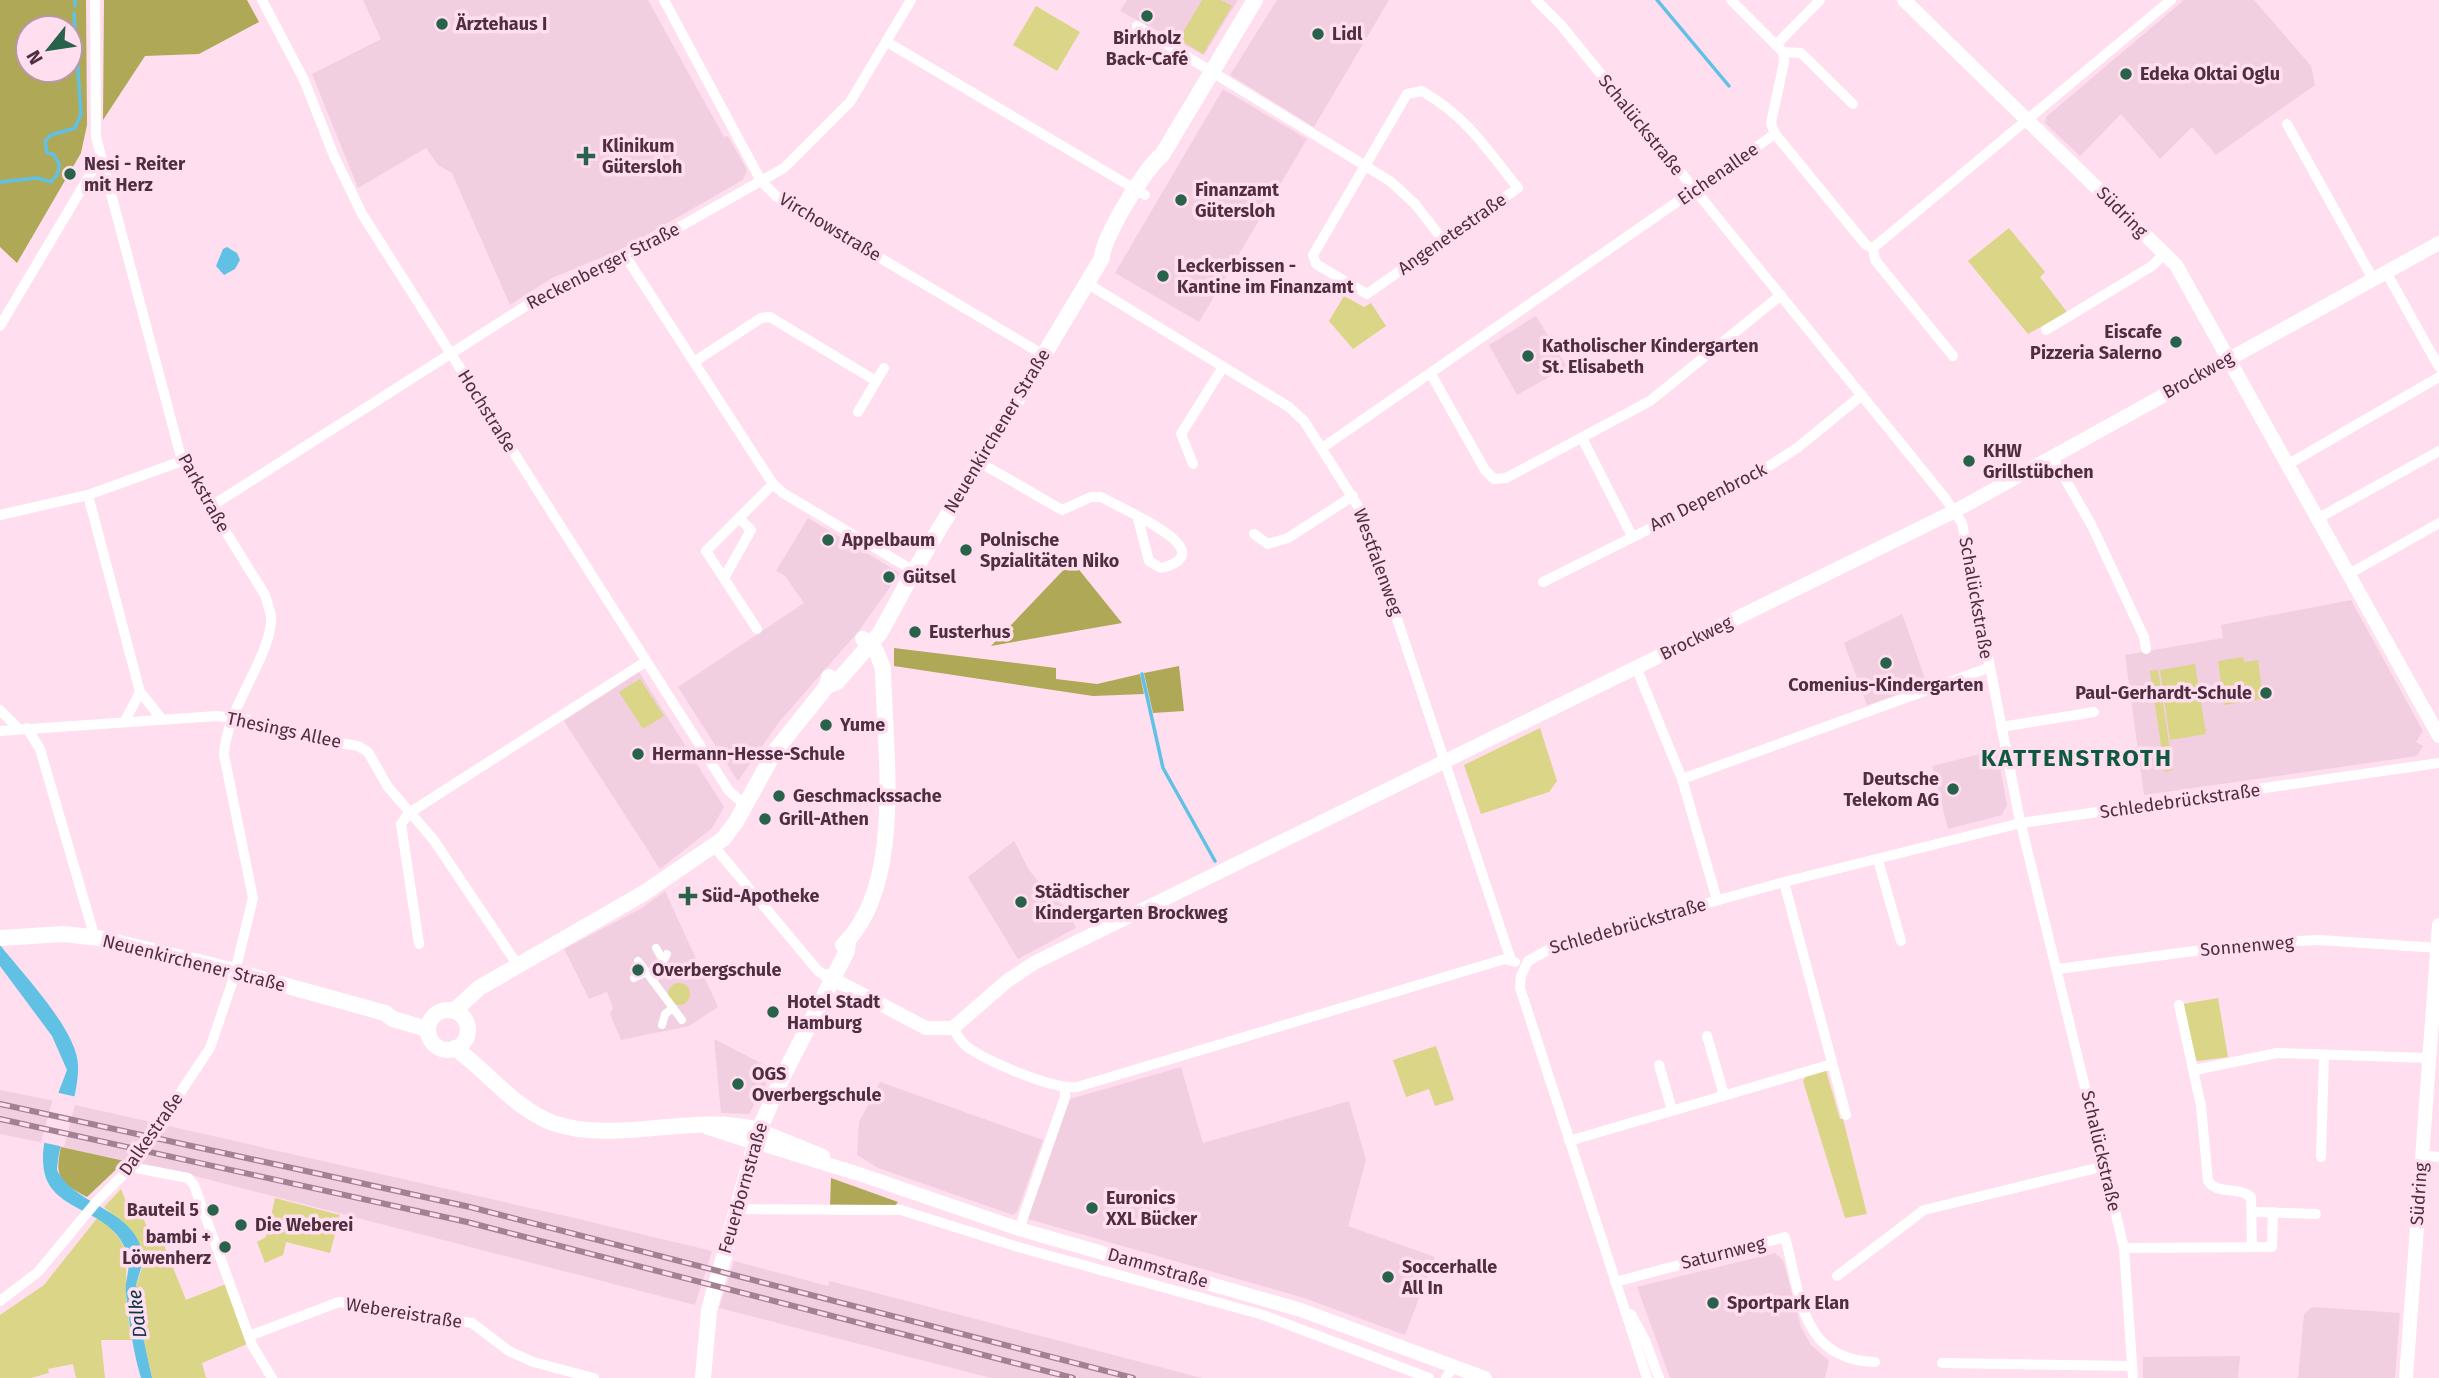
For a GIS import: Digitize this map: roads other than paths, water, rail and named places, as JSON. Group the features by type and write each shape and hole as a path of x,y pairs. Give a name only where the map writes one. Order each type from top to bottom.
{"main road":[{"name":"Neuenkirchener Straße","path":"459,1015 514,966 644,892 713,843 715,833 743,805 775,751 827,686 836,682 867,642 880,634 914,571 1102,257 1106,241 1141,192 1151,166 1162,155 1255,0"},
{"name":"Feuerbornstraße","path":"703,1378 709,1310 757,1136 817,1009 840,947 848,940 880,876 887,838 883,668 867,642"},
{"name":"Neuenkirchener Straße","path":"0,938 64,934 91,936 385,1013 393,1019 429,1024"},
{"path":"429,1024 442,1011 459,1015 461,1043"},
{"name":"Dammstraße","path":"429,1024 436,1046 461,1043 493,1079 531,1111 550,1122 578,1130 697,1124 757,1136"}],"street":[{"name":"Parkstraße","path":"95,0 96,137 101,165 182,461 265,595 271,617 264,645 231,716 225,737 224,755 253,898 235,972"},
{"name":"Hochstraße","path":"262,0 304,80 348,187 645,662 729,791 743,805"},
{"name":"Virchowstraße","path":"664,0 761,181 776,195 1042,354"},
{"name":"Reckenberger Straße","path":"210,507 557,286 626,257 784,168 850,102 911,0"},
{"name":"Schalückstraße","path":"1536,0 1561,25 1781,295 1962,523 1988,668 2021,823 2124,1248 2133,1378"},
{"path":"1731,0 1779,48 1784,61 1771,123 1775,134"},
{"path":"1779,48 1820,0"},
{"name":"Südring","path":"1904,0 2164,254 2182,275 2439,736"},
{"path":"1872,248 2171,0"},
{"path":"1137,26 1390,181 1415,204 1443,240"},
{"path":"887,42 1141,192"},
{"path":"1779,48 1801,53 1853,104"},
{"name":"Angenetestraße","path":"1422,91 1451,108 1464,120 1518,188 1367,293 1316,264 1313,255 1365,166 1407,94 1422,91"},
{"path":"2287,124 2439,367"},
{"name":"Eichenallee","path":"1322,448 1775,134 1866,245 1872,248 1875,260 1954,356"},
{"path":"0,326 94,167 101,165"},
{"name":"Brockweg","path":"953,1028 1007,981 1034,963 1955,511 2439,243"},
{"path":"2046,330 2151,266 2164,254"},
{"path":"626,257 773,484 783,493 914,571"},
{"name":"Westfalenweg","path":"1086,282 1289,407 1304,421 1353,496 1393,601 1511,960"},
{"path":"1431,374 1485,470 1494,479 1506,478 1650,401 1781,295"},
{"path":"694,362 761,318 770,317 876,381"},
{"path":"1193,464 1181,434 1223,367"},
{"path":"858,412 884,368"},
{"path":"2287,465 2439,377"},
{"name":"Am Depenbrock","path":"1543,582 1749,479 1797,448 1862,395"},
{"path":"1582,438 1632,536"},
{"path":"2318,519 2439,451"},
{"path":"2052,456 2092,526 2144,637 2146,649"},
{"path":"0,515 88,495 182,461"},
{"path":"979,462 1062,510 1091,498 1101,498 1138,519 1180,543 1184,549 1184,557 1177,565 1161,568 1149,561 1138,519"},
{"path":"757,629 706,551 773,484"},
{"path":"88,495 140,692 161,718"},
{"path":"1254,534 1268,544 1288,538 1353,496"},
{"path":"724,578 751,530 738,518"},
{"path":"2349,574 2439,523"},
{"path":"419,944 401,824 409,813 645,662"},
{"path":"1636,667 1682,779 1717,900"},
{"path":"1682,779 1988,668"},
{"path":"124,721 140,692"},
{"path":"0,710 23,728 40,748 92,928 91,936"},
{"path":"2001,727 2094,712"},
{"name":"Thesings Allee","path":"0,731 161,718 231,716 282,733 358,746 373,759 387,787 433,839 514,966"},
{"path":"40,748 51,726"},
{"name":"Schledebrückstraße","path":"1524,966 1542,950 1559,944 1784,881 2021,823 2439,763"},
{"path":"713,843 819,972 926,1027 953,1028 960,1041 974,1051 1065,1089 1493,963 1511,960 1524,966 1520,988 1647,1378"},
{"path":"1878,860 1901,941"},
{"path":"1784,881 1846,1115"},
{"name":"Südring","path":"2406,1378 2439,925"},
{"name":"Sonnenweg","path":"2058,969 2268,942 2319,940 2438,948"},
{"path":"653,981 665,957 656,948"},
{"path":"638,961 682,1020"},
{"name":"Dalkestraße","path":"0,1301 38,1272 97,1201 131,1167 210,1048 235,972"},
{"path":"634,978 646,972"},
{"path":"2179,1005 2190,1063 2195,1070 2208,1181 2215,1188 2247,1193 2252,1201 2252,1246"},
{"path":"662,1025 665,1014 673,1008"},
{"path":"1707,1036 1724,1095"},
{"path":"2195,1070 2277,1052 2429,1058"},
{"path":"2321,1157 2324,1055"},
{"path":"1658,1065 1672,1110"},
{"path":"1569,1141 1832,1065"},
{"path":"1019,1229 1065,1097 1065,1089"},
{"name":"Dammstraße","path":"757,1136 906,1192 1019,1229 1301,1310 1449,1372 1485,1378"},
{"path":"2422,1155 2439,1157"},
{"path":"1837,1276 1924,1210 2105,1166"},
{"path":"131,1167 188,1178 194,1185 249,1336 272,1378"},
{"path":"901,1210 906,1192"},
{"name":"Dammstraße","path":"737,1209 901,1210 1263,1315 1429,1378"},
{"path":"2253,1212 2316,1214"},
{"path":"2124,1248 2272,1247 2273,1212"},
{"name":"Saturnweg","path":"1617,1288 1785,1237 1807,1323 1817,1340 1846,1359 1875,1362"},
{"path":"1617,1288 1645,1340 1659,1378"},
{"name":"Webereistraße","path":"249,1336 339,1303 472,1323 509,1351 533,1362 594,1378"},
{"path":"1942,1363 2132,1366"}],"water":[{"path":"227,247 237,253 240,260 235,269 224,275 216,266 223,249"},
{"name":"Dalke","path":"0,945 47,1002 75,1051 78,1065 75,1092 57,1170 76,1192 116,1216 136,1237 143,1257 135,1294 145,1309 140,1323 152,1378 141,1378 136,1357 126,1289 129,1262 122,1242 101,1221 63,1199 53,1190 46,1178 43,1166 45,1138 67,1070 52,1036 0,966"}],"waterway":[{"path":"75,0 75,6"},
{"path":"1657,0 1729,86"},
{"path":"0,182 37,178 51,182 58,173 59,163 53,154 47,153 45,141 51,135 75,128 81,114 74,13"},
{"path":"1142,674 1163,768 1215,861"}],"railway":[{"path":"0,1104 470,1207 1133,1378"},
{"path":"0,1119 467,1222 1073,1378"}],"place":[{"name":"Birkholz Back-Café","path":"1147,16"},
{"name":"Ärztehaus I","path":"442,24"},
{"name":"Lidl","path":"1318,34"},
{"name":"Edeka Oktai Oglu","path":"2126,74"},
{"name":"Klinikum Gütersloh","path":"586,156"},
{"name":"Nesi - Reiter mit Herz","path":"70,174"},
{"name":"Finanzamt Gütersloh","path":"1181,200"},
{"name":"Leckerbissen - Kantine im Finanzamt","path":"1163,276"},
{"name":"Eiscafe Pizzeria Salerno","path":"2176,342"},
{"name":"Katholischer Kindergarten St. Elisabeth","path":"1528,356"},
{"name":"KHW Grillstübchen","path":"1969,461"},
{"name":"Appelbaum","path":"828,540"},
{"name":"Polnische Spzialitäten Niko","path":"966,550"},
{"name":"Gütsel","path":"889,577"},
{"name":"Eusterhus","path":"915,632"},
{"name":"Comenius-Kindergarten","path":"1886,663"},
{"name":"Paul-Gerhardt-Schule","path":"2266,693"},
{"name":"Yume","path":"826,725"},
{"name":"Hermann-Hesse-Schule","path":"638,754"},
{"name":"Deutsche Telekom AG","path":"1953,789"},
{"name":"Geschmackssache","path":"779,796"},
{"name":"Grill-Athen","path":"765,819"},
{"name":"Süd-Apotheke","path":"688,896"},
{"name":"Städtischer Kindergarten Brockweg","path":"1021,902"},
{"name":"Overbergschule","path":"638,970"},
{"name":"Hotel Stadt Hamburg","path":"773,1012"},
{"name":"OGS Overbergschule","path":"738,1084"},
{"name":"Euronics XXL Bücker","path":"1092,1208"},
{"name":"Bauteil 5","path":"213,1210"},
{"name":"Die Weberei","path":"241,1225"},
{"name":"bambi + Löwenherz","path":"225,1247"},
{"name":"Soccerhalle All In","path":"1388,1277"},
{"name":"Sportpark Elan","path":"1713,1303"}],"district":[{"name":"KATTENSTROTH","path":"2077,758"}]}
